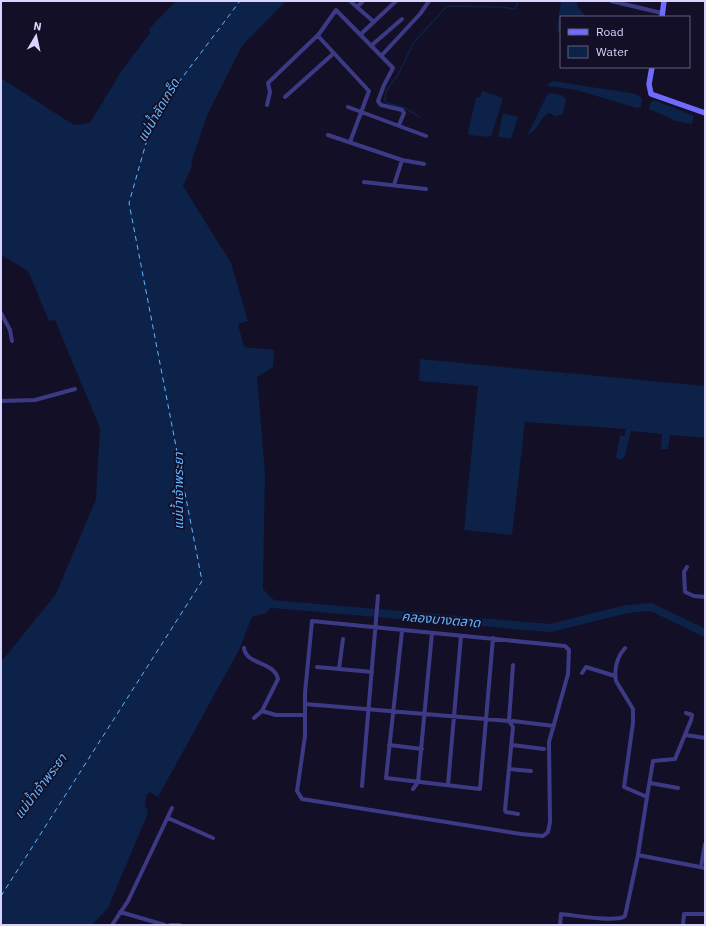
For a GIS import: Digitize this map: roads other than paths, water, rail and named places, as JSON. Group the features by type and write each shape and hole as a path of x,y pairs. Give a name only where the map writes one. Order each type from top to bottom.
{"street":[{"path":"350,1 374,22"},
{"path":"357,7 363,1"},
{"path":"361,34 396,1"},
{"path":"382,55 420,14 429,1"},
{"path":"611,1 662,15 664,1"},
{"path":"335,5 336,10 382,55 394,70 384,86 378,101 381,105 402,110 404,113 400,126"},
{"path":"267,105 270,92 268,83 318,36 336,10"},
{"path":"372,45 402,19"},
{"path":"318,36 369,91 350,142"},
{"path":"285,97 334,53"},
{"path":"652,68 649,91 653,96 705,113"},
{"path":"348,107 426,136"},
{"path":"328,134 402,160 424,164"},
{"path":"394,185 402,160"},
{"path":"364,182 426,189"},
{"path":"1,313 10,330 12,341"},
{"path":"1,401 35,400 75,389"},
{"path":"687,567 684,572 686,592 694,596 705,597"},
{"path":"362,786 378,596"},
{"path":"312,621 375,629 493,638 565,646 569,650 568,674 549,742 550,822 548,832 543,836 521,834 302,799 297,791 305,736 304,704 312,621"},
{"path":"402,631 386,778 481,788 493,638"},
{"path":"413,789 418,782 432,633"},
{"path":"448,785 455,717 460,636"},
{"path":"339,669 343,639"},
{"path":"244,648 249,657 273,668 277,674 277,683 262,711 254,718"},
{"path":"625,648 619,655 615,676 616,681 633,709 633,723 624,787 647,797"},
{"path":"513,665 509,722 513,726 512,745 505,812 518,814"},
{"path":"317,667 372,672"},
{"path":"582,673 586,667 615,676"},
{"path":"304,704 509,722 513,721 554,726"},
{"path":"262,711 276,715 305,715"},
{"path":"560,925 561,914 622,918 627,913 653,762 675,759 686,735 692,716 686,713"},
{"path":"686,735 705,738"},
{"path":"389,745 422,749"},
{"path":"512,745 544,749"},
{"path":"509,769 531,771"},
{"path":"650,783 678,788"},
{"path":"112,925 134,889 172,808"},
{"path":"168,818 213,838"},
{"path":"638,855 703,868 705,844"},
{"path":"120,912 165,925"},
{"path":"683,925 684,914 705,914"},
{"path":"170,925 180,925"}],"water":[{"path":"176,1 286,1 242,46 208,113 191,163 192,166 183,186 231,263 248,321 238,324 244,347 274,350 273,367 257,377 265,473 263,589 275,601 266,613 252,617 239,650 158,797 150,792 147,794 145,805 148,813 108,908 92,925 1,925 1,662 56,594 96,499 100,428 55,320 49,321 28,271 1,255 1,78 74,125 90,123 122,70 150,33 149,29"},
{"path":"561,1 577,1 578,7 585,16 560,16 560,33 557,29"},
{"path":"553,81 636,94 642,98 641,107 637,108 576,90 548,86 548,84"},
{"path":"482,91 503,98 492,134 489,137 469,135 468,132 476,98 480,97"},
{"path":"550,93 561,95 566,99 563,114 556,116 549,113 543,118 535,130 528,134 547,95"},
{"path":"654,100 694,116 692,124 676,121 649,109 651,102"},
{"path":"503,113 518,117 511,139 498,137"},
{"path":"420,359 566,373 566,378 567,373 705,386 705,438 670,435 668,449 661,449 662,434 631,431 624,458 619,460 616,457 620,435 624,436 626,429 525,422 512,535 464,530 478,386 419,381"}],"waterway":[{"path":"420,117 405,108 387,103 385,101 386,91 398,75 414,42 447,6 500,7 515,9 518,1"},
{"name":"คลองบางตลาด","path":"261,603 550,628 627,609 651,607 705,633"}],"water label":[{"name":"แม่น้ำลัดเกร็ด","path":"158,110"},
{"name":"แม่น้ำเจ้าพระยา","path":"178,491"},
{"name":"แม่น้ำเจ้าพระยา","path":"40,786"}]}
